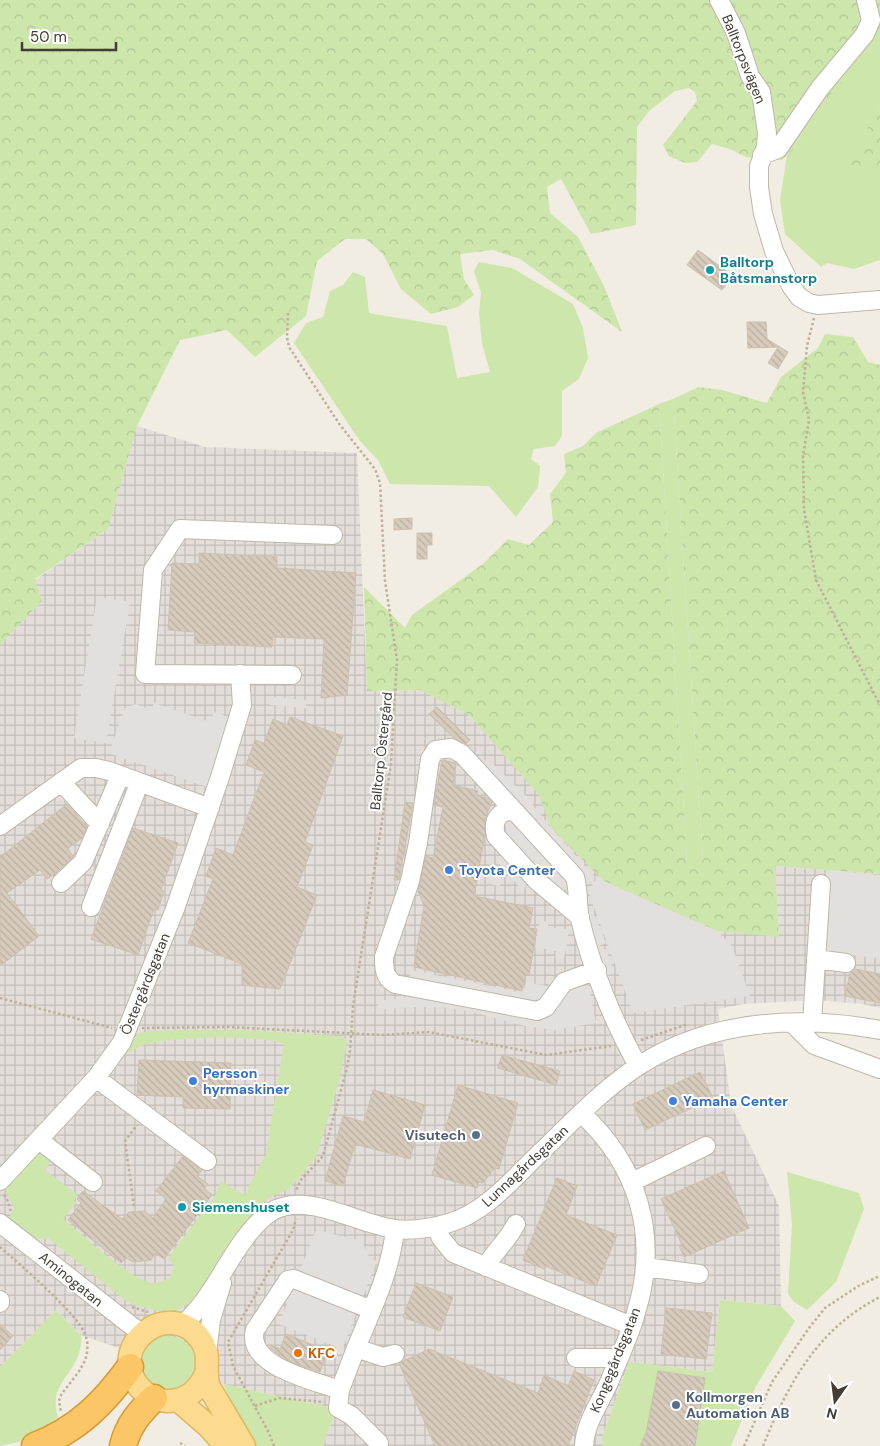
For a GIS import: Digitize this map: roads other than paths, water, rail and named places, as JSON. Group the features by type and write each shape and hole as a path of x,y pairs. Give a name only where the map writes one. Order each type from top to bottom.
{"highway":[{"path":"35,1446 66,1432 85,1419 109,1395 130,1367"},
{"path":"123,1446 128,1429 136,1416 166,1399"}],"main road":[{"path":"226,1446 208,1426 166,1399 141,1389 130,1367 132,1349 142,1334 157,1325 174,1323 182,1325 195,1333 207,1353 205,1376 219,1405 244,1446"},
{"path":"166,1399 191,1394 205,1376"}],"street":[{"name":"Balltorpsvägen","path":"719,0 736,33 750,76 760,92 767,133 766,148 762,155 759,176 760,194 774,251 791,286 808,303 818,305 880,300"},
{"path":"762,155 778,149 820,88 864,34 871,20 866,0"},
{"path":"292,675 145,674 153,570 180,529 333,535"},
{"name":"Östergårdsgatan","path":"0,1181 96,1078 122,1042 176,909 210,808 242,705 240,674"},
{"path":"597,970 564,982 546,1007 537,1012 395,984 387,979 384,969 384,957 410,881 418,843 430,759 436,750 450,748 462,754 576,877 579,891 580,917 597,970 626,1044 638,1066"},
{"path":"0,826 81,768 96,768 210,808"},
{"path":"61,883 83,862 120,776"},
{"path":"61,782 100,824"},
{"path":"92,907 139,784"},
{"path":"514,811 505,810 498,814 494,826 496,836 536,880 580,917"},
{"path":"812,1023 821,884"},
{"path":"816,959 846,963"},
{"name":"Lunnagårdsgatan","path":"182,1325 198,1309 226,1271 242,1243 262,1220 281,1208 296,1205 319,1208 395,1229 417,1229 450,1223 482,1206 581,1113 638,1066 683,1042 704,1035 746,1026 812,1023 857,1026 880,1030"},
{"path":"793,1024 814,1045 880,1069"},
{"path":"96,1078 207,1162"},
{"name":"Kongegårdsgatan","path":"581,1113 612,1145 632,1182 638,1201 645,1240 645,1267 640,1298 632,1326 606,1389 584,1432 584,1446"},
{"path":"39,1140 93,1182"},
{"path":"632,1182 706,1146"},
{"name":"Aminogatan","path":"8,1219 142,1334"},
{"path":"486,1267 490,1258 506,1241 516,1224"},
{"path":"436,1226 441,1238 453,1253 632,1326"},
{"path":"379,1443 352,1416 338,1408 339,1396 356,1348 384,1282 392,1252 395,1229"},
{"path":"645,1267 699,1274"},
{"name":"Lunnagårdsgatan","path":"207,1353 211,1320 226,1271"},
{"path":"339,1396 280,1368 260,1356 253,1337 255,1330 288,1280 294,1279 372,1310"},
{"path":"356,1348 383,1357 395,1354"},
{"path":"576,1358 619,1358"}],"place":[{"name":"Balltorp Båtsmanstorp","path":"710,270"},
{"name":"Toyota Center","path":"449,870"},
{"name":"Persson hyrmaskiner","path":"193,1081"},
{"name":"Yamaha Center","path":"673,1101"},
{"name":"Visutech","path":"476,1135"},
{"name":"Siemenshuset","path":"182,1207"},
{"name":"KFC","path":"298,1353"},
{"name":"Kollmorgen Automation AB","path":"676,1405"}]}
